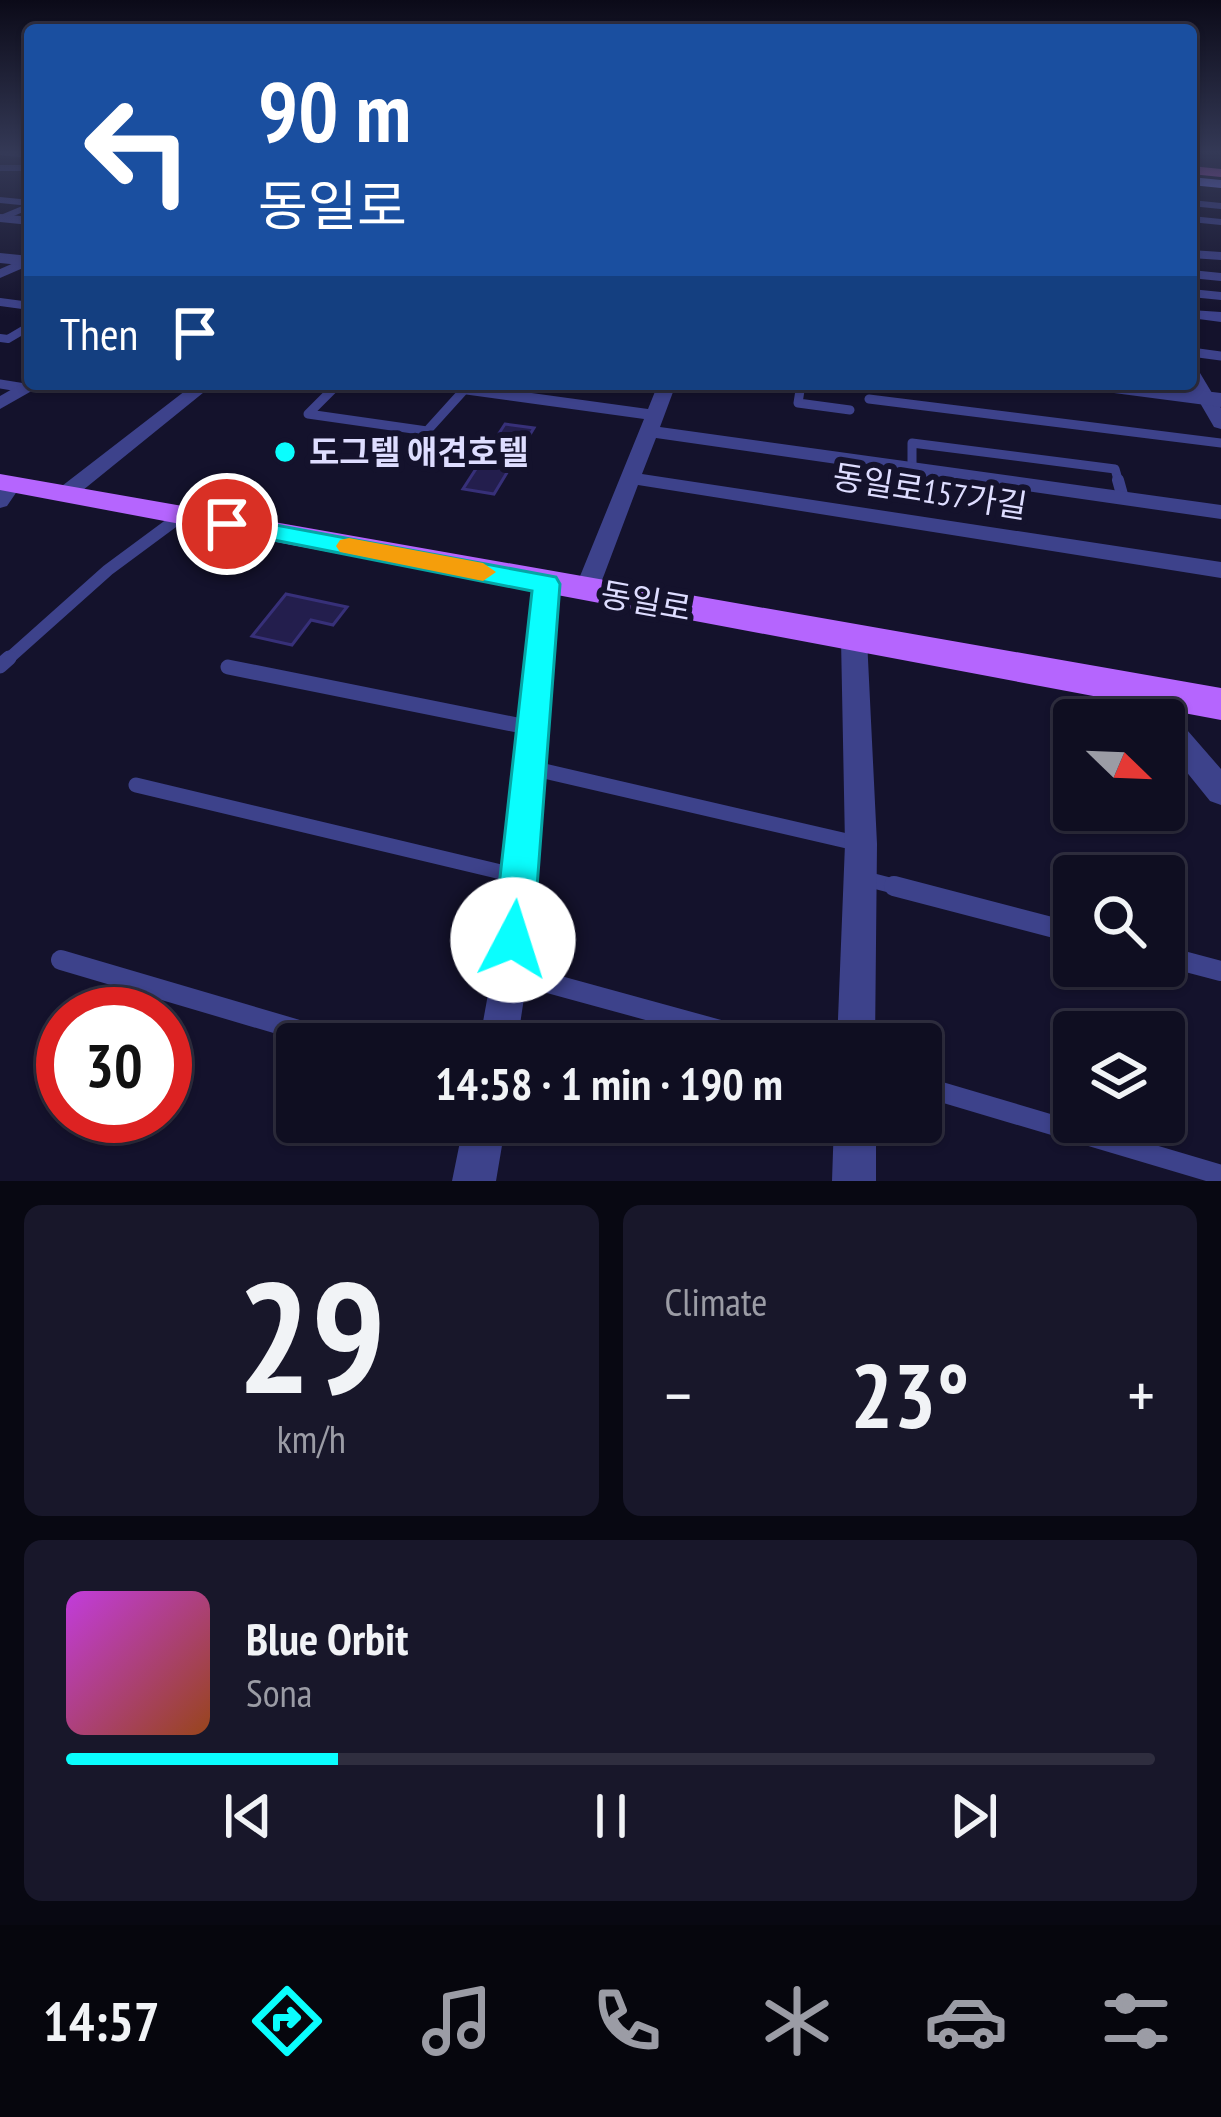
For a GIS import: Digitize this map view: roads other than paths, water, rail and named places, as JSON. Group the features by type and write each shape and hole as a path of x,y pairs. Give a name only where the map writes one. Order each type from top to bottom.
{"main road":[{"name":"동일로","path":"4,489 65,494 1221,704"}],"street":[{"path":"65,494 197,390"},
{"path":"471,390 912,468 1221,512"},
{"path":"586,591 665,390"},
{"path":"1140,390 1214,399 1221,423"},
{"name":"동일로157가길","path":"630,478 1221,570"},
{"path":"502,1023 531,768 546,584"},
{"path":"854,639 860,860 856,1023"},
{"path":"1135,688 1144,699"},
{"path":"1185,748 1221,790"},
{"path":"474,1181 481,1143"},
{"path":"854,1181 855,1143"}],"lane":[{"path":"332,390 308,414 427,431 453,390"},
{"path":"800,390 799,403 850,410"},
{"path":"868,399 1221,443"},
{"path":"0,666 108,570 182,515"},
{"path":"228,667 533,728"},
{"path":"531,768 860,860 1053,926"},
{"path":"136,785 519,876"},
{"path":"61,960 276,1023"},
{"path":"1185,962 1221,971"},
{"path":"510,973 694,1023"},
{"path":"942,1092 1221,1175"}],"place":[{"name":"도그텔 애견호텔","path":"285,452"}]}
